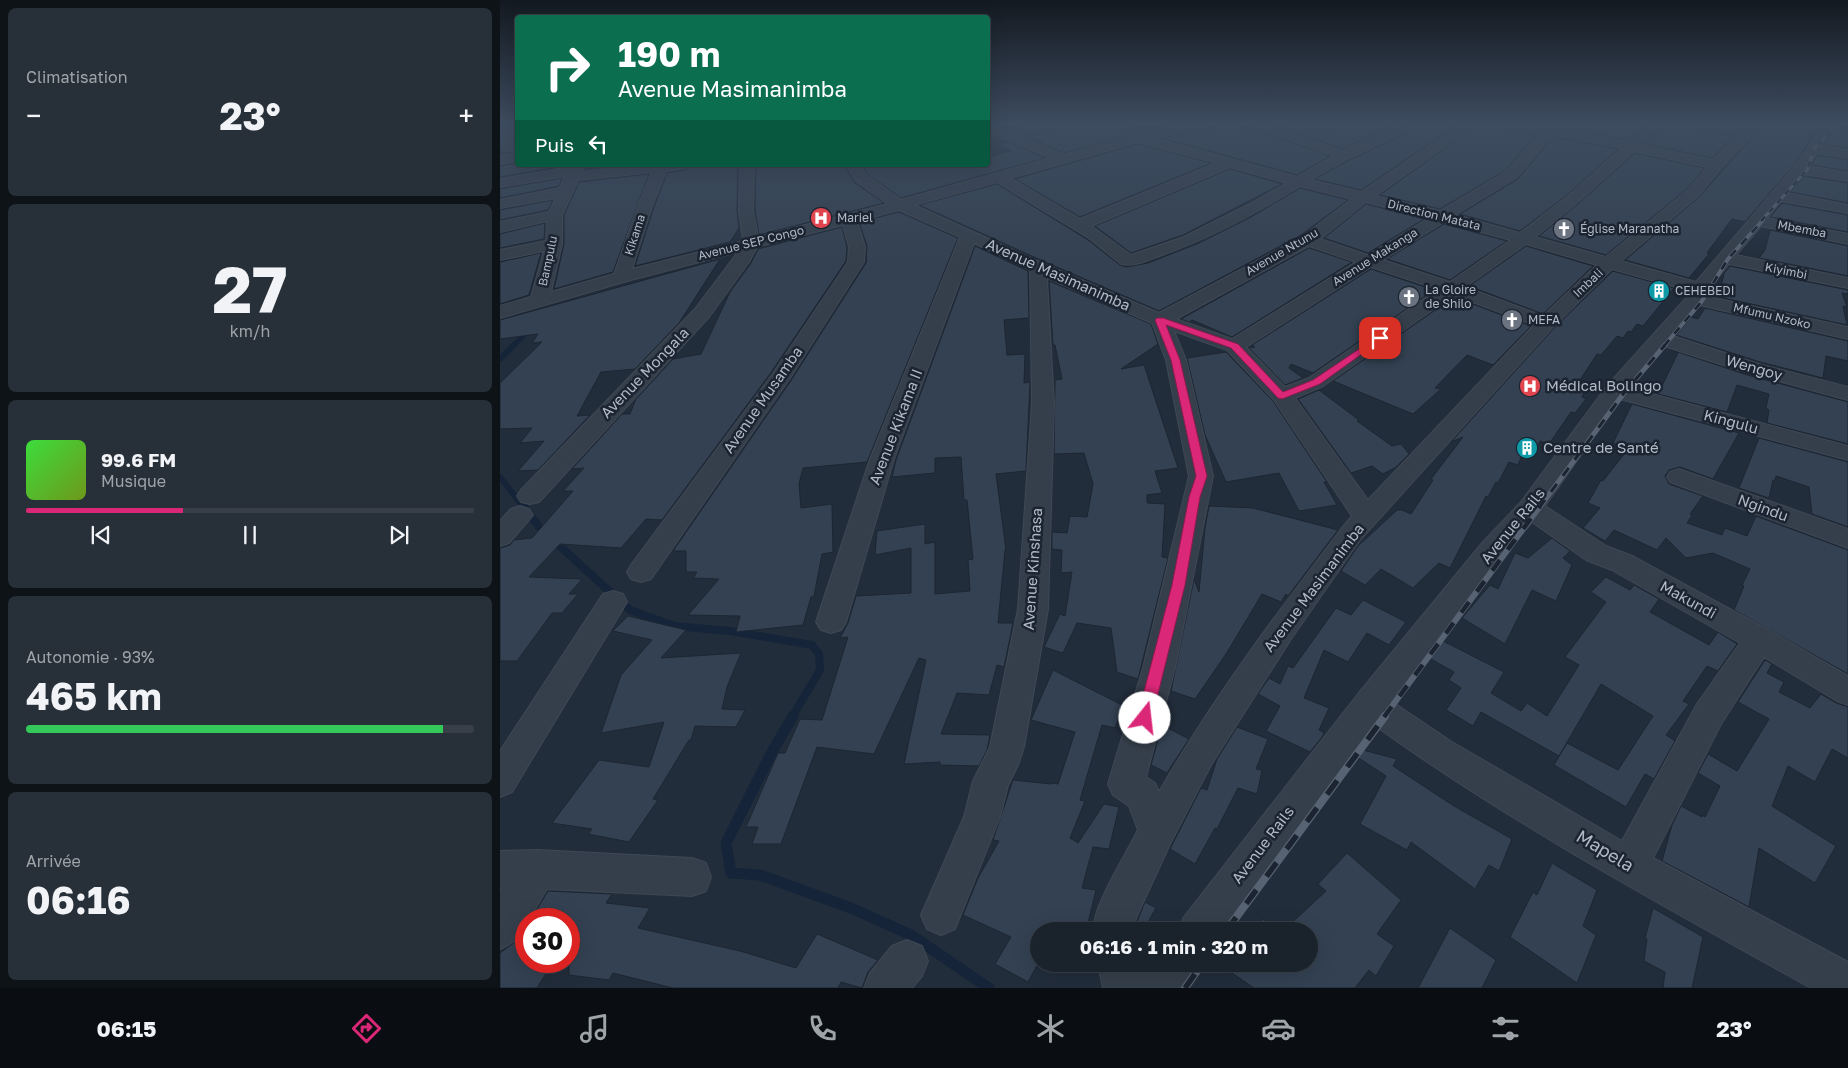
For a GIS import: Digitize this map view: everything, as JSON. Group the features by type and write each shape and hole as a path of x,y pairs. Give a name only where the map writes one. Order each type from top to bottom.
{"street":[{"path":"500,183 574,170"},
{"name":"Bampulu","path":"539,302 554,244 555,215 575,170"},
{"name":"Kikama","path":"621,277 644,209 660,170"},
{"path":"747,170 746,211 751,243"},
{"name":"Avenue Masimanimba","path":"857,170 862,178 898,204 969,234 1038,268 1160,320 1234,346 1282,396 1366,517 1351,534 1280,631 1199,754 1157,831 1114,922"},
{"name":"Avenue SEP Congo","path":"500,312 621,277 850,219 1008,170"},
{"path":"1080,225 1212,170"},
{"name":"Direction Matata","path":"1255,170 1441,216 1610,262 1698,293"},
{"path":"999,172 1098,237 1123,258 1132,260 1190,240 1255,207 1316,170"},
{"name":"Avenue Ntunu","path":"1160,320 1308,240 1404,170"},
{"name":"Avenue Makanga","path":"1234,346 1516,170"},
{"path":"1282,396 1316,382 1523,239 1573,199 1604,170"},
{"name":"Imbali","path":"1366,517 1546,323 1610,262 1692,193 1712,170"},
{"name":"Avenue Rails","path":"1205,922 1370,704 1493,549 1530,508 1615,391 1661,339 1724,258 1799,170"},
{"path":"500,204 564,192"},
{"path":"1779,196 1848,209"},
{"path":"500,227 555,215"},
{"name":"Avenue Musamba","path":"641,572 780,378 856,262 856,247 850,219"},
{"name":"Mbemba","path":"1756,220 1848,239"},
{"name":"Avenue Kikama II","path":"831,622 882,459 969,234"},
{"path":"1308,240 1451,288 1546,323"},
{"name":"Avenue Mongala","path":"500,537 563,459 702,313 743,258 751,243"},
{"path":"500,255 554,244"},
{"name":"Kiyimbi","path":"1724,258 1848,284"},
{"name":"Avenue Kinshasa","path":"941,915 982,817 992,781 1001,765 1007,747 1033,609 1043,404 1038,268"},
{"name":"Mfumu Nzoko","path":"1698,293 1848,333"},
{"path":"1157,831 1142,795 1126,784 1159,668 1201,476 1176,360 1160,320"},
{"name":"Wengoy","path":"1661,339 1752,368 1848,394"},
{"name":"Kingulu","path":"1615,391 1848,453"},
{"name":"Ngindu","path":"1679,477 1848,539"},
{"name":"Makundi","path":"1530,508 1596,553 1622,563 1759,639 1848,692"},
{"path":"500,781 613,602"},
{"path":"1629,866 1708,714 1759,639"},
{"name":"Mapela","path":"1370,704 1440,753 1629,866 1848,985"},
{"path":"500,929 519,870 692,877"},
{"path":"1121,972 1124,988"}],"building":[{"path":"500,170 540,170 500,177"},
{"path":"685,170 738,170 737,211 739,228 730,242 635,266 653,210 667,173"},
{"path":"756,170 847,170 855,183 884,203 759,235 755,211"},
{"path":"865,170 1001,170 901,198 867,174"},
{"path":"1046,170 1194,170 1080,217 1015,179"},
{"path":"1227,170 1234,170 1282,184 1183,235 1131,253 1095,226"},
{"path":"1279,170 1305,170 1297,175"},
{"path":"1331,170 1390,170 1361,190 1315,179"},
{"path":"1415,170 1506,170 1440,209 1380,195"},
{"path":"1525,170 1595,170 1567,195 1520,231 1460,214 1518,179"},
{"path":"1616,170 1702,170 1687,189 1606,255 1539,236"},
{"path":"1723,170 1790,170 1745,222 1732,219 1707,253 1709,254 1689,278 1625,260 1699,197"},
{"path":"649,174 613,272 554,289 564,244 564,215 579,182"},
{"path":"1804,176 1848,183 1848,203 1790,192"},
{"path":"562,178 559,186 500,198 500,189"},
{"path":"997,184 1088,240 1120,265 1126,267 1148,263 1199,243 1251,217 1300,188 1348,200 1301,235 1159,311 919,205"},
{"path":"553,200 548,210 500,220 500,210"},
{"path":"1782,203 1848,215 1848,232 1770,217"},
{"path":"1366,204 1424,219 1368,253 1324,238"},
{"path":"899,212 958,238 867,462 803,468 799,484 801,508 832,504 833,552 822,554 814,596 811,597 803,625 736,632 740,616 688,615 719,579 693,578 697,572 686,572 686,551 673,551 792,379 866,263 867,246 859,222"},
{"path":"545,223 544,239 500,248 500,234"},
{"path":"1444,224 1507,241 1450,280 1387,259"},
{"path":"842,227 847,247 846,261 770,374 662,520 646,519 621,548 560,544 529,577 582,579 569,594 578,594 562,613 552,613 517,661 500,661 500,548 510,545 514,540 532,538 573,491 563,491 584,468 572,469 622,414 630,414 636,399 673,359 701,354 730,292 751,263 758,249"},
{"path":"1770,230 1848,246 1848,276 1759,258 1765,250"},
{"path":"975,246 1028,271 1029,318 1004,320 1007,355 1025,354 1024,383 1030,382 1026,471 996,474 1006,550 998,623 1013,623 1004,667 997,665 989,695 957,693 941,734 990,735 987,750 979,766 940,765 940,762 904,764 926,660 919,658 874,754 817,747 781,844 752,844 758,827 746,827 778,753 785,753 800,719 822,720 848,637 840,638 848,623 856,596 911,593 911,548 875,555 877,531 925,524 925,544 935,542 935,594 970,591 968,560 973,559 967,500 964,500 961,457 935,458 935,473 892,477 896,460"},
{"path":"1526,246 1593,266 1543,314 1469,286"},
{"path":"1309,248 1352,262 1232,337 1192,320 1189,322 1181,319"},
{"path":"541,253 529,295 500,304 500,262"},
{"path":"720,259 679,323 635,369 601,372 577,416 590,415 538,470 518,471 544,441 520,443 532,428 500,429 500,383 542,342 532,343 538,334 500,339 500,320"},
{"path":"1730,266 1848,290 1848,294 1842,293 1847,307 1843,306 1847,325 1719,297 1724,273"},
{"path":"1371,269 1434,290 1313,373 1291,364 1289,368 1303,378 1285,385 1249,348 1255,347 1252,345"},
{"path":"1613,271 1674,288 1643,326 1637,324 1623,338 1617,336 1601,355 1597,354 1578,383 1587,386 1582,397 1586,399 1575,413 1571,412 1549,444 1540,441 1534,453 1524,450 1518,465 1509,462 1498,483 1496,482 1488,497 1486,496 1450,568 1439,563 1413,588 1381,569 1365,585 1341,571 1358,546 1397,510 1411,514 1433,480 1431,479 1463,437 1451,442 1554,328"},
{"path":"1049,281 1151,324 1158,344 1121,369 1144,365 1178,468 1155,471 1162,493 1147,495 1147,503 1165,504 1162,557 1168,558 1138,679 1117,672 1111,628 1077,623 1063,653 1044,647 1060,614 1065,616 1072,572 1061,573 1062,550 1052,549 1052,532 1067,533 1070,516 1087,517 1093,484 1084,453 1054,454 1055,380 1062,379 1055,345 1053,345"},
{"path":"1454,297 1531,326 1493,365 1467,355 1435,388 1441,389 1413,414 1333,381"},
{"path":"1705,308 1848,341 1848,361 1826,356 1823,378 1760,362 1676,335 1691,317 1698,319"},
{"path":"1669,349 1744,374 1848,402 1848,444 1767,423 1769,410 1766,408 1769,394 1737,385 1727,412 1658,394 1678,353"},
{"path":"1226,352 1273,401 1327,482 1324,482 1337,505 1299,511 1279,473 1226,482 1205,435 1187,358"},
{"path":"1319,390 1392,446 1401,444 1409,454 1396,467 1383,474 1372,466 1351,473 1298,399"},
{"path":"1632,404 1739,433 1713,479 1680,467 1669,470 1665,476 1669,484 1703,496 1690,514 1692,515 1687,523 1722,535 1725,528 1747,536 1756,516 1848,550 1848,674 1734,610 1744,586 1742,585 1750,569 1713,553 1686,558 1666,538 1657,550 1614,530 1605,541 1583,528 1600,508 1588,503 1601,480 1603,481 1628,449 1613,443"},
{"path":"1759,438 1848,462 1848,527 1812,514 1809,487 1776,476 1775,481 1773,480 1769,498 1739,488"},
{"path":"1209,506 1253,508 1338,530 1288,596 1286,594 1281,602 1262,594 1226,654 1195,699 1171,691 1194,579 1199,592"},
{"path":"1552,538 1570,551 1563,558 1572,565 1556,601 1532,590 1505,644 1462,618 1490,585 1498,589 1515,553 1528,558"},
{"path":"1606,577 1630,590 1634,585 1659,599 1650,612 1709,645 1718,632 1737,644 1718,671 1707,666 1683,701 1689,704 1666,735 1675,741 1654,779 1645,774 1626,807 1554,765 1567,743 1618,770 1653,716 1601,684 1559,756 1481,712 1473,726 1446,710 1461,688 1449,680 1454,672 1429,658 1443,641 1504,672 1491,693 1521,711 1527,703 1547,716 1579,665 1565,657 1606,602 1591,592"},
{"path":"1363,600 1406,622 1389,645 1367,633 1348,662 1324,650 1304,698 1329,708 1319,730 1324,733 1322,737 1310,752 1266,731 1280,706 1258,694 1269,678 1280,684 1288,666 1293,668 1336,608 1351,615"},
{"path":"628,616 686,630 661,658 741,653 727,687 722,709 745,710 736,727 695,726 691,740 689,740 653,799 658,800 629,842 588,834 592,829 552,823 599,760 649,767 664,722 601,733 621,675 652,640 613,631"},
{"path":"1765,660 1772,664 1767,673 1784,682 1779,692 1810,708 1821,694 1836,703 1848,707 1848,758 1832,749 1815,782 1788,766 1772,806 1836,846 1815,883 1759,848 1749,907 1662,861 1672,825 1681,806 1705,817 1720,786 1698,773 1708,754 1737,771 1769,719 1738,702"},
{"path":"1053,670 1124,706 1115,728 1102,725 1080,800 1085,801 1070,838 1078,843 1104,804 1119,807 1109,849 1093,847 1082,888 1096,890 1088,922 1030,922 1030,972 1034,972 1028,982 995,964 1011,937 963,915 978,878 999,841 993,840 1013,780 1058,784 1075,732 1031,720"},
{"path":"1162,725 1189,739 1167,773 1151,765"},
{"path":"1237,727 1268,739 1256,769 1262,770 1257,794 1238,788 1217,829 1215,828 1195,864 1170,849 1201,788 1207,790 1217,759"},
{"path":"1359,749 1397,759 1393,766 1454,806 1512,839 1499,871 1489,865 1475,889 1411,842 1407,850 1360,824 1386,776 1354,755"},
{"path":"1347,853 1401,900 1377,934 1394,946 1376,976 1369,970 1355,988 1254,988 1230,972 1318,972 1318,922 1293,922 1326,891 1318,884"},
{"path":"1552,863 1597,890 1583,926 1596,935 1577,983 1510,937 1533,892 1537,895"},
{"path":"548,891 612,894 606,903 650,908 638,928 740,951 796,968 817,934 878,960 868,972 862,988 841,982 838,988 673,988 613,973 609,980 569,975 569,973 580,973 580,908 538,908"},
{"path":"1145,902 1156,908 1148,922 1137,922"},
{"path":"1653,908 1703,937 1692,988 1663,988 1665,972 1644,961 1647,939 1645,938"},
{"path":"1450,928 1496,960 1482,988 1418,988"},
{"path":"515,942 515,973 546,973 537,988 500,988 500,953"}],"waterway":[{"path":"500,359 523,336 525,329"},
{"path":"500,477 524,508"},
{"path":"523,506 540,528 630,610 674,626 730,631 812,645 819,654 820,670 792,717"},
{"path":"793,716 772,752 726,843 731,873 760,875 851,908 911,935 989,988"}],"railway":[{"path":"1761,221 1807,170"},
{"path":"1664,346 1702,301 1728,259 1763,220"},
{"path":"1539,508 1624,393 1665,345"},
{"path":"1384,717 1540,506"},
{"path":"1233,922 1385,716"},
{"path":"1185,988 1196,972"}],"place":[{"name":"Mariel","path":"821,218"},
{"name":"Église Maranatha","path":"1564,229"},
{"name":"CEHEBEDI","path":"1659,291"},
{"name":"La Gloire de Shilo","path":"1409,297"},
{"name":"MEFA","path":"1512,320"},
{"name":"Médical Bolingo","path":"1530,386"},
{"name":"Centre de Santé","path":"1527,448"}],"route":[{"path":"1145,718 1159,668 1201,476 1176,360 1160,320 1234,346 1282,396 1316,382 1380,338"}]}
